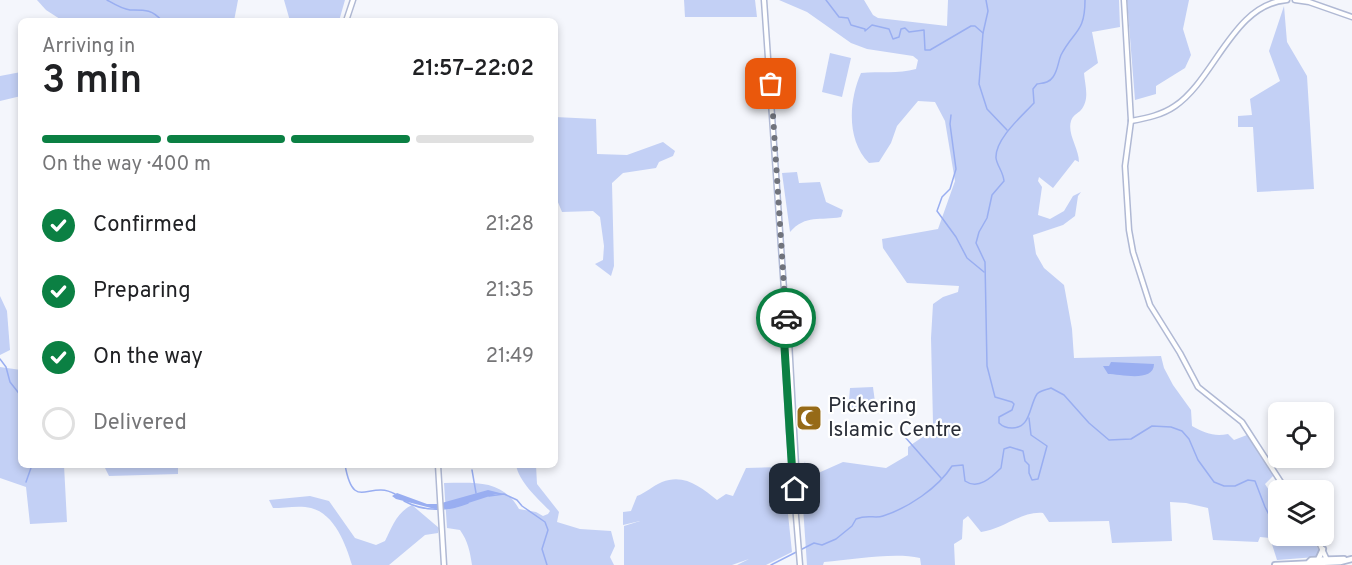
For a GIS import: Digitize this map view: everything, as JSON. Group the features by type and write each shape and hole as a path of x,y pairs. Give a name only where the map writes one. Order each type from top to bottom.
{"main road":[{"path":"1318,560 1323,549"},
{"path":"1277,565 1349,559"},
{"path":"1309,562 1311,560 1328,561"}],"street":[{"path":"347,18 353,0"},
{"path":"764,0 788,323 797,484 795,489"},
{"path":"1124,0 1131,121 1125,166 1129,230 1133,252 1150,305 1180,352 1198,387 1242,422 1280,480"},
{"path":"1131,121 1153,116 1174,107 1197,86 1233,35 1252,15 1270,4 1287,0"},
{"path":"1295,0 1309,2 1352,17"},
{"path":"786,319 783,323 789,431 800,565"},
{"path":"789,431 794,436"},
{"path":"438,468 444,565"},
{"path":"1321,546 1328,561"}],"shaded area":[{"path":"37,0 238,0 235,18 58,18 46,10"},
{"path":"284,0 345,0 340,18 289,18"},
{"path":"684,0 755,0 757,17 685,17"},
{"path":"779,0 864,0 873,15 878,18 947,26 948,0 1119,0 1120,27 1092,32 1098,63 1084,73 1086,92 1084,106 1073,117 1070,126 1079,162 1075,160 1053,188 1039,177 1038,181 1042,187 1038,215 1050,219 1064,211 1073,196 1081,192 1078,196 1075,216 1063,225 1033,235 1036,254 1044,268 1064,285 1072,329 1074,358 1161,356 1164,368 1173,385 1191,410 1192,426 1210,434 1228,434 1234,440 1247,435 1274,475 1265,484 1268,489 1268,538 1260,537 1258,542 1213,540 1208,508 1170,502 1172,541 1112,543 1109,521 1049,522 1043,513 1020,517 981,532 968,516 963,520 962,539 954,544 955,565 921,565 920,558 898,556 807,565 801,478 805,461 807,478 843,462 886,468 908,455 908,447 924,436 933,423 931,338 933,304 943,297 958,292 959,286 907,283 883,248 882,239 938,229 955,181 945,121 935,102 918,101 897,126 891,143 879,162 869,163 856,143 853,132 852,107 861,73 916,69 918,60 913,56 867,49 851,43 807,12"},
{"path":"1127,0 1189,0 1183,29 1191,55 1185,68 1156,86 1156,94 1135,100"},
{"path":"1284,6 1287,42 1307,76 1314,189 1257,192 1253,127 1238,127 1238,116 1252,115 1250,99 1280,81 1269,51"},
{"path":"830,53 851,58 842,97 822,92"},
{"path":"18,73 18,97 0,101 0,76"},
{"path":"558,117 596,119 597,154 627,155 663,142 675,151 673,156 659,162 656,168 623,173 612,183 614,266 611,276 595,264 603,260 604,246 600,217 593,211 562,212 558,202"},
{"path":"797,172 799,183 820,182 826,202 843,210 841,217 808,220 790,232 782,173"},
{"path":"0,296 7,311 10,350 0,355"},
{"path":"0,367 18,370 18,468 64,468 67,522 30,524 26,487 0,478"},
{"path":"873,387 876,410 848,413 850,388"},
{"path":"783,467 792,552 766,565 737,565 749,559 732,565 624,565 624,526 640,521 623,525 623,512 631,511 637,496 662,482 678,479 698,486 717,500 726,494 733,496 746,468"},
{"path":"105,468 178,468 178,474 109,476"},
{"path":"517,468 536,468 537,484 559,512 557,522 580,529 611,531 615,546 610,557 614,565 472,565 465,538 460,530 447,528 444,483 487,485 504,492 519,509 536,512 543,516 548,514 550,511 525,484"},
{"path":"310,496 329,501 355,538 376,545 385,541 399,516 412,505 439,528 438,533 425,535 389,565 352,565 343,540 327,517 307,507 273,508 269,500"},
{"path":"1273,546 1317,546 1320,552 1316,557 1277,560"}],"water":[{"path":"1111,362 1154,364 1153,370 1148,374 1128,376 1108,374 1103,366 1109,366"},
{"path":"488,490 504,494 496,494 453,508 435,509 392,496 397,493 427,504 438,504"}],"waterway":[{"path":"107,0 127,9 151,12 159,18"},
{"path":"826,0 839,17 848,18 851,25 865,29 865,31 872,25 889,29 893,39 899,37 901,29 905,28 909,32 924,30 925,50 930,50 971,26 975,26 983,33"},
{"path":"986,0 988,11 983,33 979,84 987,109 1007,130"},
{"path":"1085,0 1081,25 1061,55 1055,74 1050,80 1037,84 1033,89 1034,103 1010,128 1000,143 996,158 1004,181 992,195 987,218 976,243 985,262 987,366 995,397 1014,404 1012,410 999,417 999,423 1010,428 1023,424 1029,416 1037,394 1051,388 1064,395 1089,423 1109,440 1131,439 1152,426 1171,427 1182,431 1189,439 1198,460 1214,482 1224,486 1235,486 1248,480 1255,481 1268,513"},
{"path":"951,115 950,124 956,169 950,189 942,197 937,211 956,237 967,258 984,272"},
{"path":"0,359 6,367 10,382 18,392"},
{"path":"771,565 814,543 822,545 836,539 852,526 856,519 880,517 902,508 931,489 952,466 963,465 965,481 975,484 984,482 1001,468 1004,449 1010,447 1023,451 1032,480 1038,479 1047,446 1031,435 1029,418"},
{"path":"905,437 941,478"},
{"path":"26,482 31,468"},
{"path":"346,468 353,488 358,492 386,490 395,494"},
{"path":"472,470 476,493"},
{"path":"489,496 504,494 517,500 545,522 548,530 542,549 547,565"},
{"path":"404,501 428,509 452,508 468,503"}],"way so far":[{"path":"771,84 786,318"}],"place":[{"name":"Pickering Islamic Centre","path":"809,418"}],"route":[{"path":"786,318 783,323 795,489"}]}
